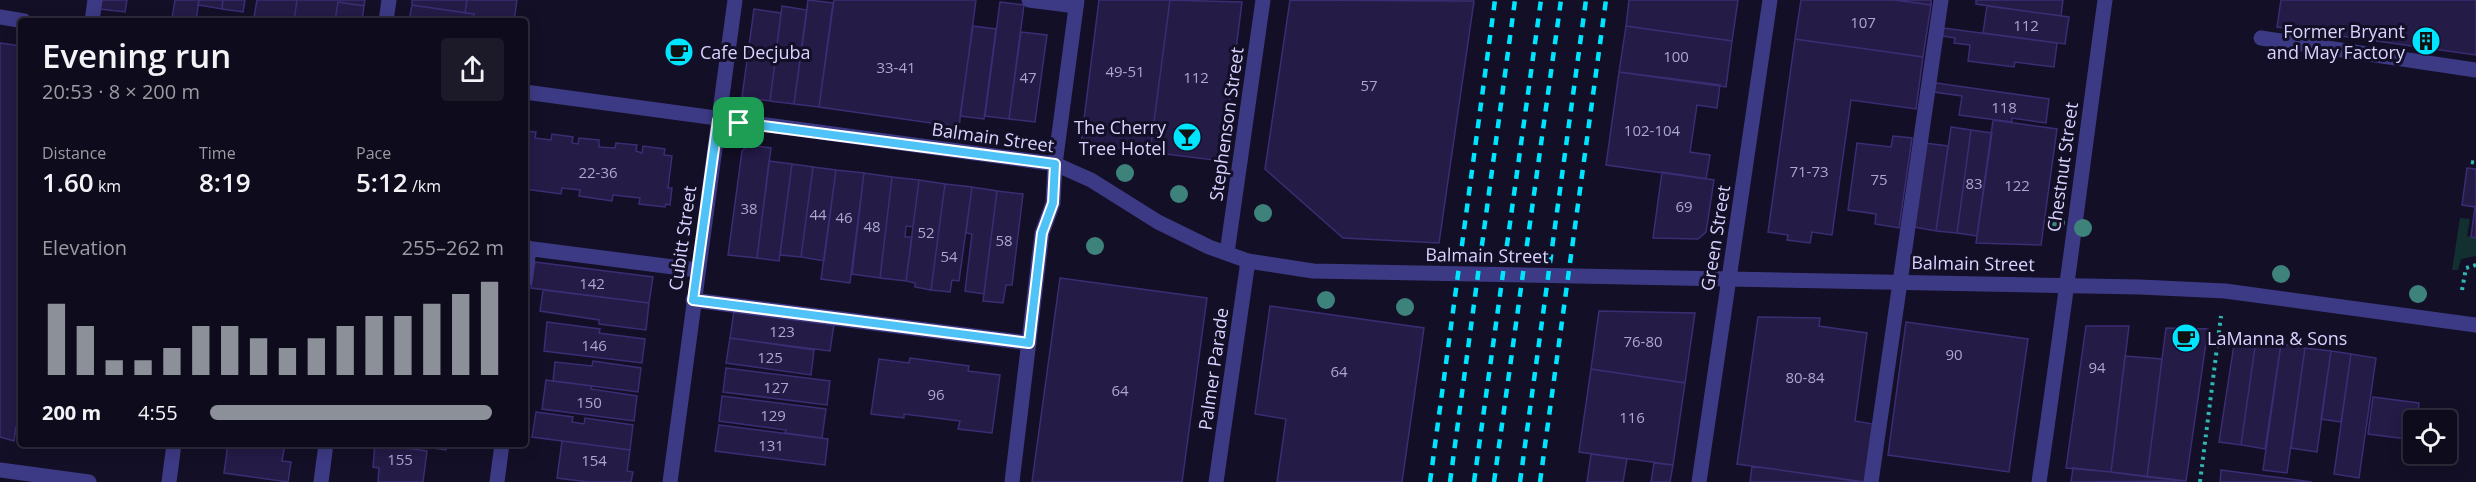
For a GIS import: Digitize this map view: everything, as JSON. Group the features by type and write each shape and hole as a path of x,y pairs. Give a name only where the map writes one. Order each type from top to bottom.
{"street":[{"path":"92,18 95,0"},
{"path":"386,18 388,0"},
{"name":"Cubitt Street","path":"670,482 735,0"},
{"path":"1012,482 1042,233 1053,203 1055,164 1077,3 1029,0"},
{"name":"Stephenson Street","path":"1227,253 1263,0"},
{"name":"Green Street","path":"1699,482 1770,0"},
{"path":"1871,482 1941,0"},
{"name":"Chestnut Street","path":"2039,482 2069,284 2072,237 2105,0"},
{"path":"0,18 18,20"},
{"path":"2261,38 2476,70"},
{"name":"Balmain Street","path":"528,92 1055,164 1091,180 1158,222 1209,247 1248,261 1313,271 1728,280 2069,284 2225,291 2476,325"},
{"path":"528,248 697,270"},
{"name":"Palmer Parade","path":"1216,482 1248,261"},
{"path":"693,300 1029,343"},
{"path":"169,482 174,447"},
{"path":"321,482 326,447"},
{"path":"497,482 502,447"},
{"path":"0,470 89,482"}],"path":[{"path":"2462,290 2466,268 2476,265"},
{"path":"2200,482 2225,291"}],"green space":[{"path":"2460,218 2470,219 2467,236 2476,238 2476,256 2461,259 2458,270 2452,270"}],"building":[{"path":"101,0 127,0 125,12 100,9"},
{"path":"175,0 199,0 196,18 172,18"},
{"path":"199,0 223,0 222,9 198,5"},
{"path":"223,0 245,0 243,12 222,9"},
{"path":"257,0 297,0 294,18 254,17"},
{"path":"297,0 365,0 364,6 338,2 335,18 294,18"},
{"path":"412,0 467,0 465,13 412,5"},
{"path":"467,0 517,0 514,18 473,18 474,14 465,13"},
{"path":"808,0 833,3 819,107 794,104"},
{"path":"834,0 976,0 959,127 819,107"},
{"path":"1099,0 1170,0 1150,152 1081,143"},
{"path":"1170,0 1242,2 1222,161 1150,152"},
{"path":"1290,0 1474,1 1439,243 1343,238 1265,169"},
{"path":"1629,0 1738,0 1732,41 1626,26"},
{"path":"1801,0 1894,0 1931,5 1923,57 1795,39"},
{"path":"1894,0 1931,0 1931,5"},
{"path":"1976,0 2063,0 2061,16 1976,4"},
{"name":"Former Bryant and May Factory","path":"2281,0 2476,0 2476,55 2277,27"},
{"path":"338,2 364,6 362,18 335,18"},
{"path":"1000,2 1024,5 1009,119 985,116"},
{"path":"412,5 474,14 473,18 410,18"},
{"path":"782,6 807,10 794,104 770,101"},
{"path":"1987,6 2069,17 2065,44 1983,33"},
{"path":"754,9 781,13 770,101 742,97"},
{"path":"973,26 996,29 984,119 960,116"},
{"path":"1626,26 1732,41 1726,87 1619,72"},
{"path":"1943,28 2057,43 2054,67 2015,62 2014,67 1968,61 1970,45 1954,43 1955,38 1943,36"},
{"path":"1021,32 1047,35 1035,122 1009,119"},
{"path":"1795,39 1923,57 1916,109 1851,100 1832,235 1812,232 1810,243 1787,240 1788,235 1768,232"},
{"path":"0,43 18,46 18,427 16,427 14,441 0,437"},
{"path":"1619,72 1720,85 1717,108 1697,105 1690,152 1710,155 1706,179 1606,165"},
{"path":"1936,83 2049,99 2046,123 2012,118 2012,122 1959,115 1962,96 1934,92"},
{"path":"1993,120 2057,129 2041,245 1976,243"},
{"path":"1951,127 1971,130 1957,233 1936,231"},
{"path":"1971,130 1992,133 1977,236 1957,233"},
{"path":"528,131 536,132 535,138 551,140 552,134 573,137 572,143 578,144 579,138 599,140 599,147 615,148 616,143 637,145 636,151 642,153 643,146 665,149 664,155 672,156 668,188 672,188 670,205 666,204 665,207 639,204 640,198 613,195 612,201 579,196 580,190 562,188 561,194 528,189"},
{"path":"1893,136 1912,138 1899,228 1875,224 1876,214 1848,210 1857,143 1891,147"},
{"path":"1925,143 1948,146 1936,231 1913,227"},
{"path":"748,145 771,148 757,258 728,255 742,151"},
{"path":"769,161 792,164 779,261 757,258"},
{"path":"792,164 813,167 801,257 780,255"},
{"path":"813,167 836,170 824,261 801,257"},
{"path":"2467,168 2476,169 2476,238 2471,237 2475,207 2462,205"},
{"path":"836,170 864,173 850,283 821,279"},
{"path":"1662,172 1714,180 1706,232 1698,239 1653,238"},
{"path":"864,173 892,177 880,278 852,274"},
{"path":"892,177 919,180 913,227 906,226 905,237 912,237 906,281 880,278"},
{"path":"919,180 945,184 931,290 915,287 915,283 906,281"},
{"path":"945,184 972,187 959,281 952,280 950,292 931,290"},
{"path":"972,187 997,191 984,294 965,291 972,234 966,233"},
{"path":"997,191 1023,194 1012,285 1006,285 1003,303 983,301"},
{"path":"535,262 653,277 649,303 531,288"},
{"path":"1060,278 1207,298 1182,482 1032,482"},
{"path":"543,290 649,303 646,330 599,324 599,320 540,311"},
{"path":"1270,306 1424,328 1402,482 1277,482 1286,419 1255,414"},
{"path":"734,311 834,324 830,351 730,338"},
{"path":"1599,311 1695,313 1685,383 1591,369"},
{"path":"1758,317 1820,318 1819,326 1867,333 1855,421 1873,424 1865,482 1737,464"},
{"path":"547,322 600,329 599,333 645,339 642,363 544,351"},
{"path":"1906,322 2028,339 2009,472 1888,455"},
{"path":"2086,326 2129,326 2111,472 2066,468"},
{"path":"2166,328 2208,329 2186,481 2147,477"},
{"path":"730,338 814,350 811,375 726,363"},
{"path":"2235,338 2256,340 2241,445 2219,442"},
{"path":"2256,340 2281,344 2265,449 2241,445"},
{"path":"2281,344 2305,348 2287,473 2263,470"},
{"path":"2305,348 2331,351 2317,452 2291,448"},
{"path":"2331,351 2351,354 2341,422 2321,419"},
{"path":"2351,354 2376,358 2359,478 2334,474"},
{"path":"2125,356 2162,359 2147,477 2111,472"},
{"path":"910,358 969,366 968,371 1000,375 992,433 958,429 960,421 904,414 904,418 871,414 879,359 909,363"},
{"path":"593,361 641,368 638,392 553,381 555,362 592,366"},
{"path":"726,368 830,381 827,405 723,392"},
{"path":"1591,369 1685,383 1673,465 1579,452"},
{"path":"546,380 592,386 591,389 637,396 634,421 542,409"},
{"path":"722,396 826,409 822,438 785,433 786,430 719,421"},
{"path":"2373,397 2419,403 2418,410 2403,410 2403,439 2368,434"},
{"path":"536,412 573,417 572,422 584,424 585,418 633,425 630,450 532,437"},
{"path":"719,425 828,439 825,465 715,451"},
{"path":"562,441 630,450 627,471 633,472 631,482 588,482 557,478"},
{"path":"228,447 284,447 282,461 291,462 288,482 224,473"},
{"path":"375,447 427,451 423,482 378,482 379,468 373,467"},
{"path":"425,447 446,447 446,450"},
{"path":"1591,454 1627,459 1623,482 1587,482"},
{"path":"1654,463 1673,465 1670,482 1651,482"},
{"path":"1752,466 1861,482 1750,482"},
{"path":"2073,468 2111,472 2186,481 2071,482"},
{"path":"2221,470 2312,482 2220,482"}],"railway":[{"path":"1430,482 1495,0"},
{"path":"1450,482 1515,0"},
{"path":"1474,482 1541,0"},
{"path":"1494,482 1561,0"},
{"path":"1520,482 1586,0"},
{"path":"1540,482 1606,0"}],"place":[{"name":"Former Bryant and May Factory","path":"2426,41"},
{"name":"Cafe Decjuba","path":"679,52"},
{"name":"The Cherry Tree Hotel","path":"1187,137"},
{"name":"LaManna & Sons","path":"2186,338"}],"route":[{"path":"718,120 739,123 1055,164 1053,203 1042,233 1029,343 693,300 718,120"}]}
